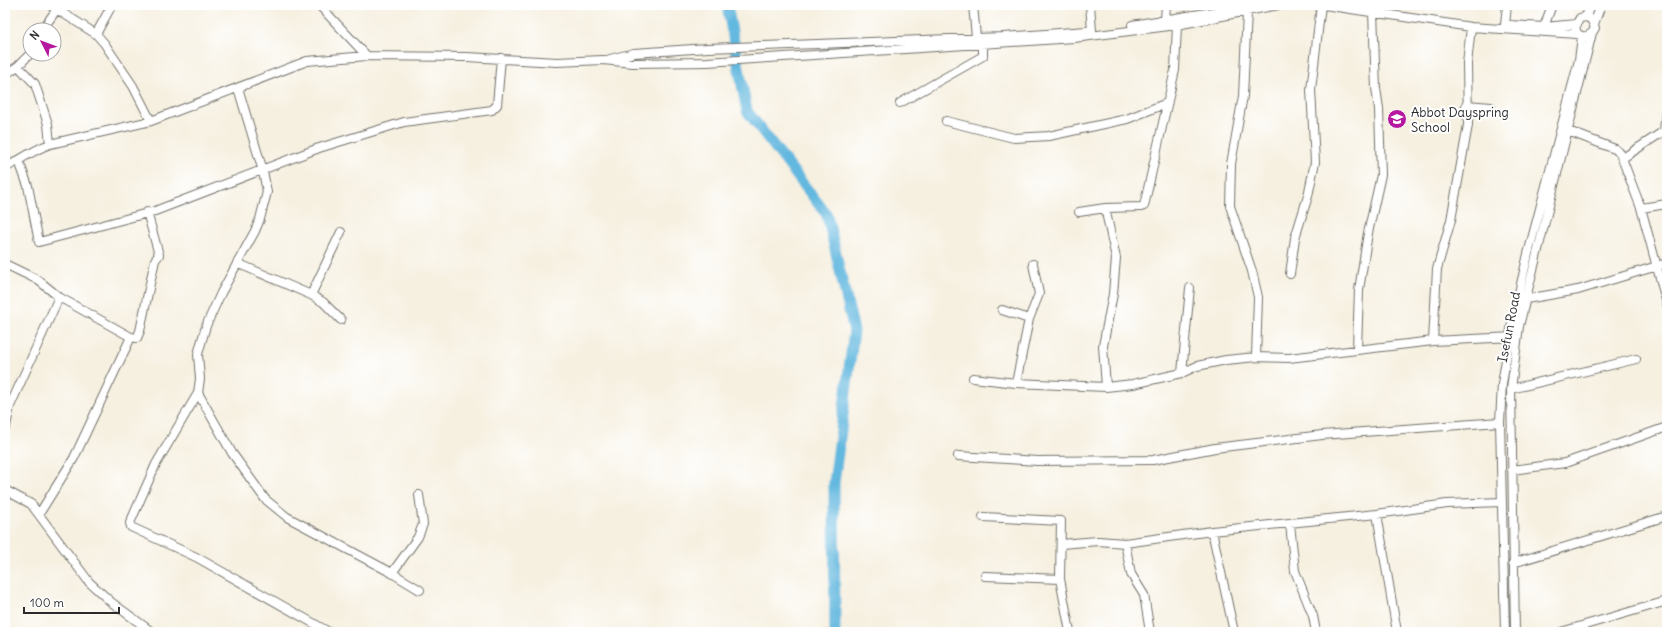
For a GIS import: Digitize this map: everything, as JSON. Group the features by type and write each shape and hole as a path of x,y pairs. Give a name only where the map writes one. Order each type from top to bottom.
{"street":[{"path":"96,34 112,5"},
{"path":"319,5 367,56"},
{"path":"974,5 976,37"},
{"path":"1090,5 1092,31"},
{"path":"1165,20 1166,5"},
{"path":"5,168 18,161 34,149 151,120 306,61 367,56 501,58 557,62 603,60 632,63 707,62 1074,38 1177,25 1254,5"},
{"path":"603,60 634,53 708,48 742,48 1092,31 1244,8 1278,5"},
{"path":"1290,274 1296,238 1308,196 1315,162 1311,90 1321,5"},
{"path":"1324,5 1471,27 1579,35 1587,37 1592,33 1601,5"},
{"path":"1357,5 1462,21 1505,25 1544,27 1577,24"},
{"path":"1505,25 1507,5"},
{"path":"1544,27 1552,5"},
{"path":"1586,17 1590,5"},
{"path":"46,22 54,7 96,34 104,43 133,86 151,120"},
{"path":"1244,8 1243,96 1231,164 1230,206 1252,271 1258,297 1256,357"},
{"path":"1358,349 1359,290 1368,233 1381,175 1379,109 1376,88 1373,12"},
{"path":"1579,35 1575,26 1580,18 1586,17 1591,19 1594,24"},
{"path":"1079,212 1105,208 1141,208 1144,206 1174,70 1177,25"},
{"path":"1433,341 1437,269 1451,220 1468,125 1466,105 1467,64 1471,27"},
{"name":"Isefun Road","path":"1504,632 1500,422 1502,384 1514,337 1526,299 1592,33"},
{"name":"Isefun Road","path":"1515,632 1511,389 1514,337 1528,254 1579,60 1579,35"},
{"path":"900,103 983,56 984,45"},
{"path":"18,161 28,186 39,242 147,212 155,212 319,148 404,122 492,110 497,105 501,58"},
{"path":"5,75 22,62"},
{"path":"18,66 35,84 48,124 50,144"},
{"path":"238,88 263,171 267,192 265,204 255,231 221,293 204,331 198,354 200,379 198,393 156,464 130,523 130,527 196,557 329,632"},
{"path":"1623,158 1666,130 1667,100"},
{"path":"946,121 1014,138 1049,136 1127,119 1167,103"},
{"path":"1466,105 1491,107"},
{"path":"1568,131 1615,149 1623,158 1641,208 1667,304"},
{"path":"1641,208 1667,204"},
{"path":"1105,208 1116,258 1113,294 1103,346 1106,386"},
{"path":"5,264 38,280 59,297 131,337 137,338 140,331 155,260 159,255 147,212"},
{"path":"311,295 341,232"},
{"path":"237,263 311,295 323,302 341,320"},
{"path":"1526,299 1578,290 1667,263"},
{"path":"1016,383 1029,319 1039,294 1033,264"},
{"path":"1182,373 1190,288"},
{"path":"6,426 10,406 59,297"},
{"path":"1002,310 1029,319"},
{"path":"39,514 74,458 131,337"},
{"path":"973,378 1016,383 1106,386 1133,384 1182,373 1197,366 1226,360 1256,357 1289,358 1433,341 1514,337"},
{"path":"1511,389 1636,359"},
{"path":"198,393 232,453 265,499 287,517 420,590"},
{"path":"958,456 1050,461 1153,460 1215,448 1322,435 1500,422"},
{"path":"1512,470 1565,463 1667,427"},
{"path":"5,490 31,504 89,582 111,602 152,632"},
{"path":"392,574 418,537 423,524 419,495"},
{"path":"1061,544 1098,541 1125,543 1212,531 1377,514 1447,504 1502,502"},
{"path":"1377,514 1397,632"},
{"path":"1513,562 1667,516"},
{"path":"983,517 1061,521 1060,579 1070,632"},
{"path":"1290,524 1295,571 1313,616 1316,632"},
{"path":"1212,531 1234,632"},
{"path":"1125,543 1131,574 1144,595 1150,632"},
{"path":"985,576 1060,579"},
{"path":"1561,632 1667,601"}],"waterway":[{"path":"727,5 747,111 827,215 854,331 834,483 835,632"}],"place":[{"name":"Abbot Dayspring School","path":"1397,119"}]}
